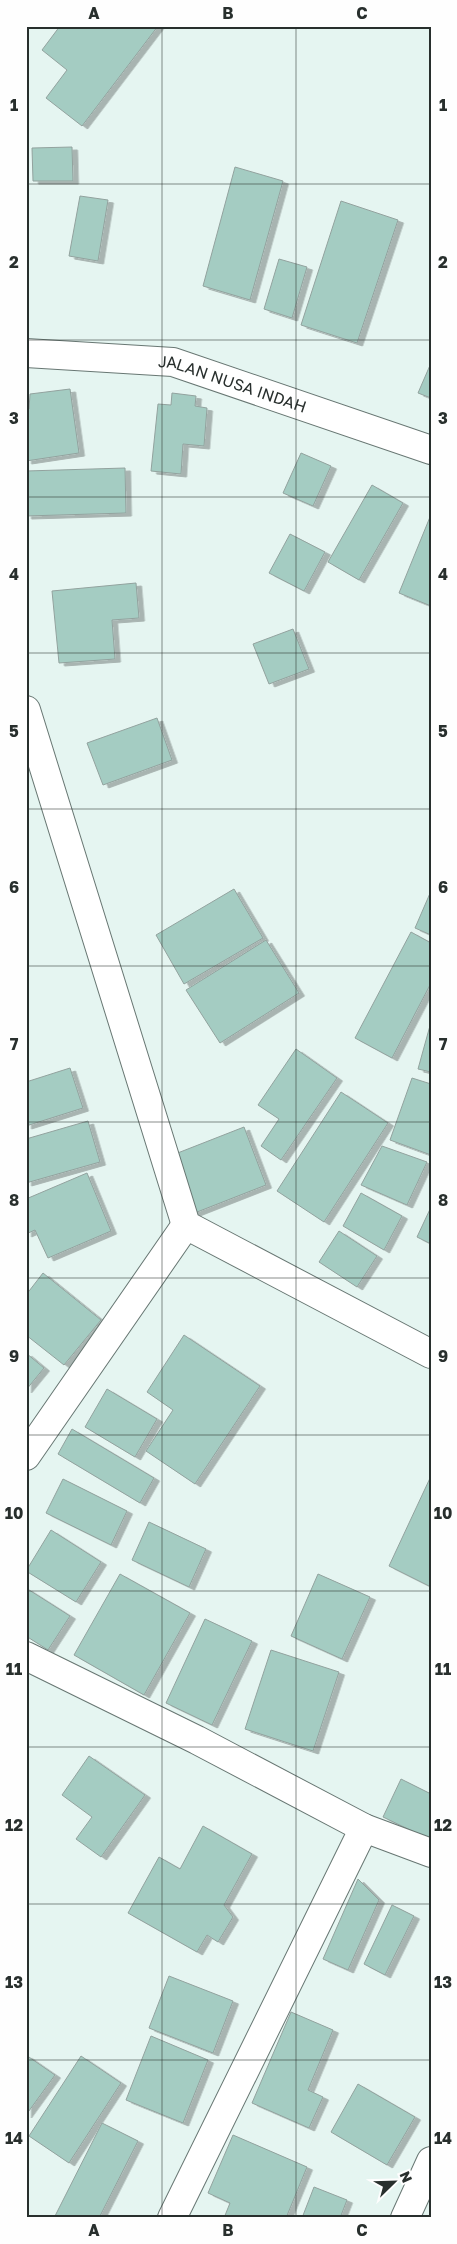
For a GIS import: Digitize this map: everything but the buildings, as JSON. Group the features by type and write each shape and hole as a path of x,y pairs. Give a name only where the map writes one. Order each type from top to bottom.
{"street":[{"name":"JALAN NUSA INDAH","path":"26,353 173,362 431,450"},
{"path":"26,710 186,1226 431,1354"},
{"path":"26,1456 186,1226"},
{"path":"26,1656 197,1740 364,1828 431,1853"},
{"path":"172,2218 364,1828"},
{"path":"404,2218 431,2161"}]}
